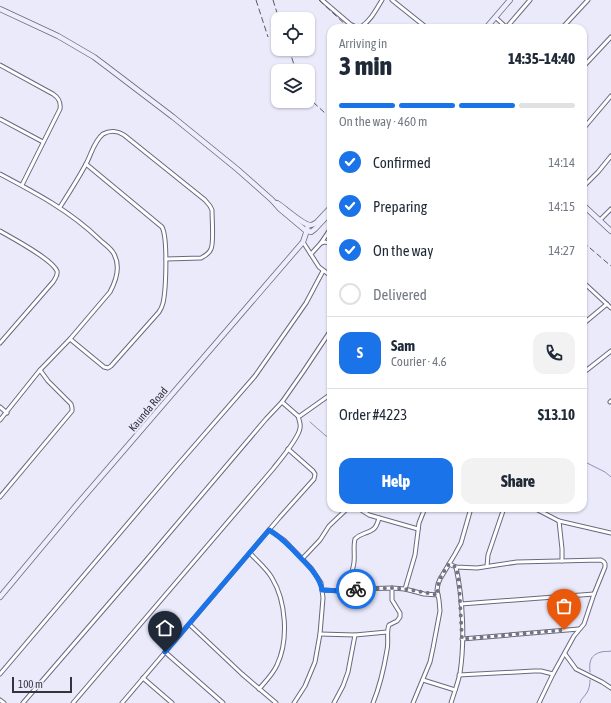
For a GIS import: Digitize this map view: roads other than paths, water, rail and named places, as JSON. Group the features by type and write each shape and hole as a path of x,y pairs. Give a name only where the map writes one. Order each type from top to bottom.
{"street":[{"path":"322,0 350,24"},
{"path":"366,24 382,0"},
{"path":"392,0 422,24"},
{"path":"489,24 510,0"},
{"path":"509,24 530,0"},
{"path":"566,24 588,0"},
{"path":"0,9 58,36 94,57 237,169 272,200 304,225 312,225 327,211"},
{"path":"495,17 503,24"},
{"path":"587,63 611,37"},
{"path":"0,66 53,94 60,101 60,109 22,185"},
{"path":"587,124 611,96"},
{"path":"0,119 43,142"},
{"path":"60,207 86,164 98,139 106,133 116,131 119,132 208,204 212,210 212,245 210,252 201,258 166,259"},
{"path":"587,183 611,156"},
{"path":"70,339 104,367 108,368 162,307 164,297 166,259 164,232 162,227 86,164"},
{"path":"0,174 60,207 86,227 114,254 118,269 115,283 110,292 70,339 40,370 0,420"},
{"path":"587,209 611,231"},
{"path":"600,220 611,209"},
{"path":"307,231 311,232 316,229 327,217"},
{"name":"Kaunda Road","path":"0,597 303,242 307,231 304,225"},
{"path":"0,231 36,252 52,265 57,272 57,275 53,282 0,343"},
{"path":"310,254 321,243 327,234"},
{"path":"303,242 318,267 327,274"},
{"path":"321,243 327,243"},
{"path":"0,674 255,376 306,303 323,271"},
{"path":"587,286 611,308"},
{"path":"587,321 607,304"},
{"path":"23,703 282,402 327,335"},
{"path":"587,370 611,351"},
{"path":"0,497 72,411 71,404 48,381 40,370"},
{"path":"298,416 302,416 327,397"},
{"path":"73,703 273,469 288,449 300,431 300,422 298,416 282,402"},
{"path":"0,407 7,413"},
{"path":"122,703 314,479 315,474 313,471 288,449"},
{"path":"302,559 320,540 329,526 344,512"},
{"path":"364,512 369,515 418,529"},
{"path":"405,589 415,555 418,529 423,512"},
{"path":"413,703 430,662 440,611 437,590 440,579 460,543 470,512"},
{"path":"487,566 488,555 503,512"},
{"path":"541,512 558,521 611,533"},
{"path":"349,590 353,569 354,539 373,530 378,524 379,518"},
{"path":"558,521 562,561"},
{"path":"269,530 284,540 317,576 321,583 323,598 320,634 315,662 305,686 294,703"},
{"path":"250,553 272,578 278,592 285,630 284,642 278,664 271,676 259,689"},
{"path":"449,564 456,567 477,568 517,562 600,560 604,562 605,566 584,624 579,629 553,674 539,703"},
{"path":"451,703 460,674 462,639 461,604 456,567"},
{"path":"322,590 342,591 392,588 438,595"},
{"path":"373,703 380,684 385,662 388,643 387,629 389,625 397,621 400,617 400,613 392,600 392,588"},
{"path":"461,604 594,594"},
{"path":"189,624 276,703"},
{"path":"462,639 579,629"},
{"path":"320,634 355,636 387,632"},
{"path":"334,703 343,686 348,672 355,636"},
{"path":"165,652 223,703"},
{"path":"565,654 576,669 611,688"},
{"path":"460,674 534,671 553,674"},
{"path":"143,678 172,703"},
{"path":"423,680 456,690"},
{"path":"0,700 4,703"}],"waterway":[{"path":"310,422 327,436"},
{"path":"587,463 605,472 611,477"},
{"path":"590,672 590,662 592,657 597,653 611,651"},
{"path":"580,703 588,691 590,680"}],"railway":[{"path":"256,0 268,37"},
{"path":"273,0 277,12"},
{"path":"319,0 345,24"},
{"path":"291,56 294,64"},
{"path":"315,104 326,114"},
{"path":"587,245 611,266"}]}
